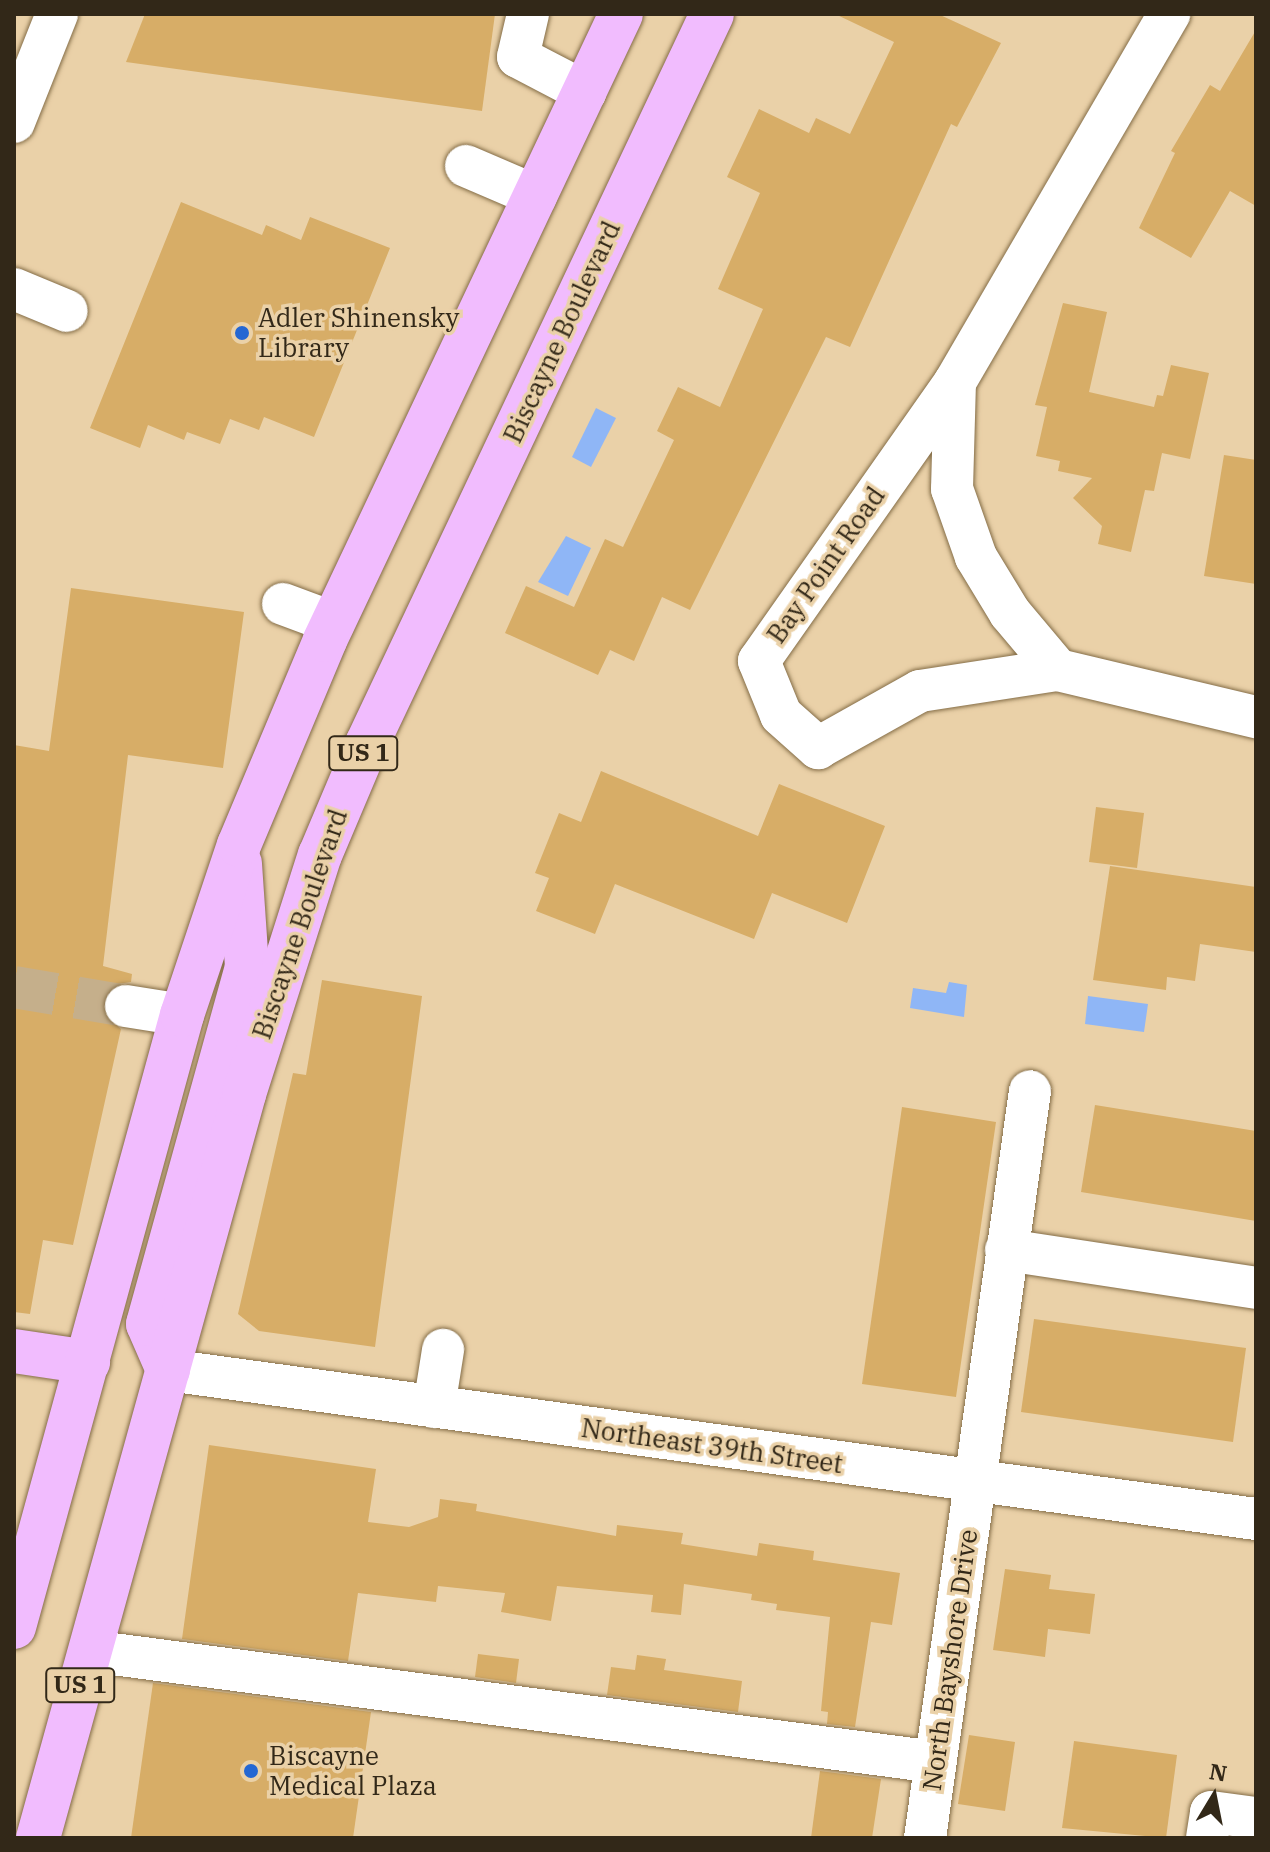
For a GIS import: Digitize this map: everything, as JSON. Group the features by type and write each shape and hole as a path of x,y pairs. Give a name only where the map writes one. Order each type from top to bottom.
{"main road":[{"path":"14,1627 182,1015 239,845 334,623 621,14"},
{"name":"Biscayne Boulevard","path":"38,1838 244,1094 320,855 367,744 712,14"},
{"path":"168,1370 148,1324 247,967 239,845"},
{"path":"14,1351 88,1362"}],"street":[{"path":"14,122 57,14"},
{"path":"528,14 504,57 585,92"},
{"name":"Bay Point Road","path":"1058,670 920,691 818,748 781,715 759,661 955,382 1169,14"},
{"path":"466,166 536,196"},
{"path":"14,289 67,311"},
{"name":"Bay Point Road","path":"955,382 952,489 971,543 1010,613 1058,670"},
{"path":"283,604 334,623"},
{"path":"1058,670 1256,717"},
{"path":"126,1006 182,1015"},
{"name":"North Bayshore Drive","path":"925,1838 1030,1091"},
{"path":"1006,1250 1256,1288"},
{"path":"434,1407 443,1350"},
{"name":"Northeast 39th Street","path":"168,1370 1256,1519"},
{"path":"90,1651 935,1762"},
{"path":"1209,1825 1256,1818"}],"water":[{"path":"596,408 616,418 591,467 572,457"},
{"path":"566,536 591,548 568,596 538,582"},
{"path":"949,982 967,985 964,1017 910,1008 913,988 946,993"},
{"path":"1088,996 1148,1004 1144,1032 1085,1024"}],"building":[{"path":"145,14 495,14 482,111 126,62"},
{"path":"835,14 938,14 1001,43 957,127 951,124 850,347 826,337 690,610 662,597 634,661 610,650 598,675 505,633 526,586 574,607 605,539 623,547 674,440 657,431 678,387 720,407 763,309 718,289 760,193 727,177 759,109 809,133 816,118 850,134 894,42"},
{"path":"1256,30 1256,206 1230,191 1191,258 1139,228 1175,153 1171,151 1210,85 1220,91"},
{"name":"Adler Shinensky Library","path":"181,202 262,235 266,225 301,240 310,217 390,248 314,437 264,417 259,430 230,419 220,444 187,432 184,440 148,425 140,448 90,428"},
{"path":"1063,303 1107,312 1089,392 1154,407 1157,395 1163,396 1171,365 1209,373 1190,459 1162,453 1154,491 1145,490 1131,552 1098,544 1102,526 1073,498 1092,478 1058,471 1060,461 1036,456 1047,407 1035,405"},
{"path":"1224,455 1256,460 1256,584 1204,576"},
{"path":"71,588 244,612 223,768 128,755 103,966 132,974 131,982 117,984 103,1001 104,1015 121,1029 73,1245 43,1240 30,1314 14,1312 14,745 49,751"},
{"path":"601,771 758,836 779,784 885,826 847,923 772,893 754,939 615,884 595,934 536,911 549,878 535,873 559,813 581,822"},
{"path":"1096,807 1144,813 1137,868 1089,862"},
{"path":"1110,866 1256,887 1256,952 1200,944 1195,981 1167,977 1166,990 1093,980"},
{"path":"322,980 422,996 375,1347 259,1331 238,1314 293,1073 306,1075"},
{"path":"1095,1105 1256,1131 1256,1221 1081,1192"},
{"path":"902,1107 996,1122 956,1397 862,1384"},
{"path":"1034,1319 1246,1348 1233,1442 1021,1412"},
{"path":"209,1445 376,1469 368,1522 409,1527 438,1517 440,1499 477,1504 476,1511 616,1536 617,1525 683,1533 681,1544 757,1556 759,1543 814,1551 813,1560 900,1573 892,1625 871,1622 855,1727 827,1724 828,1712 821,1711 830,1617 776,1610 777,1604 751,1600 752,1594 684,1584 681,1615 651,1612 653,1595 557,1586 551,1621 501,1612 505,1593 438,1586 436,1602 358,1593 348,1661 182,1639"},
{"path":"1005,1569 1051,1575 1049,1589 1095,1594 1090,1634 1048,1629 1045,1657 993,1650"},
{"path":"478,1654 519,1659 516,1683 475,1677"},
{"path":"637,1655 666,1659 664,1670 742,1681 738,1712 607,1695 611,1667 635,1670"},
{"name":"Biscayne Medical Plaza","path":"153,1683 371,1712 353,1838 131,1838"},
{"path":"969,1735 1015,1742 1005,1811 958,1804"},
{"path":"1074,1741 1177,1755 1166,1838 1062,1828"},
{"path":"820,1771 881,1779 872,1838 811,1838"}],"tunnel":[{"path":"14,987 126,1006"}],"place":[{"name":"Adler Shinensky Library","path":"242,333"},
{"name":"Biscayne Medical Plaza","path":"251,1771"}]}
